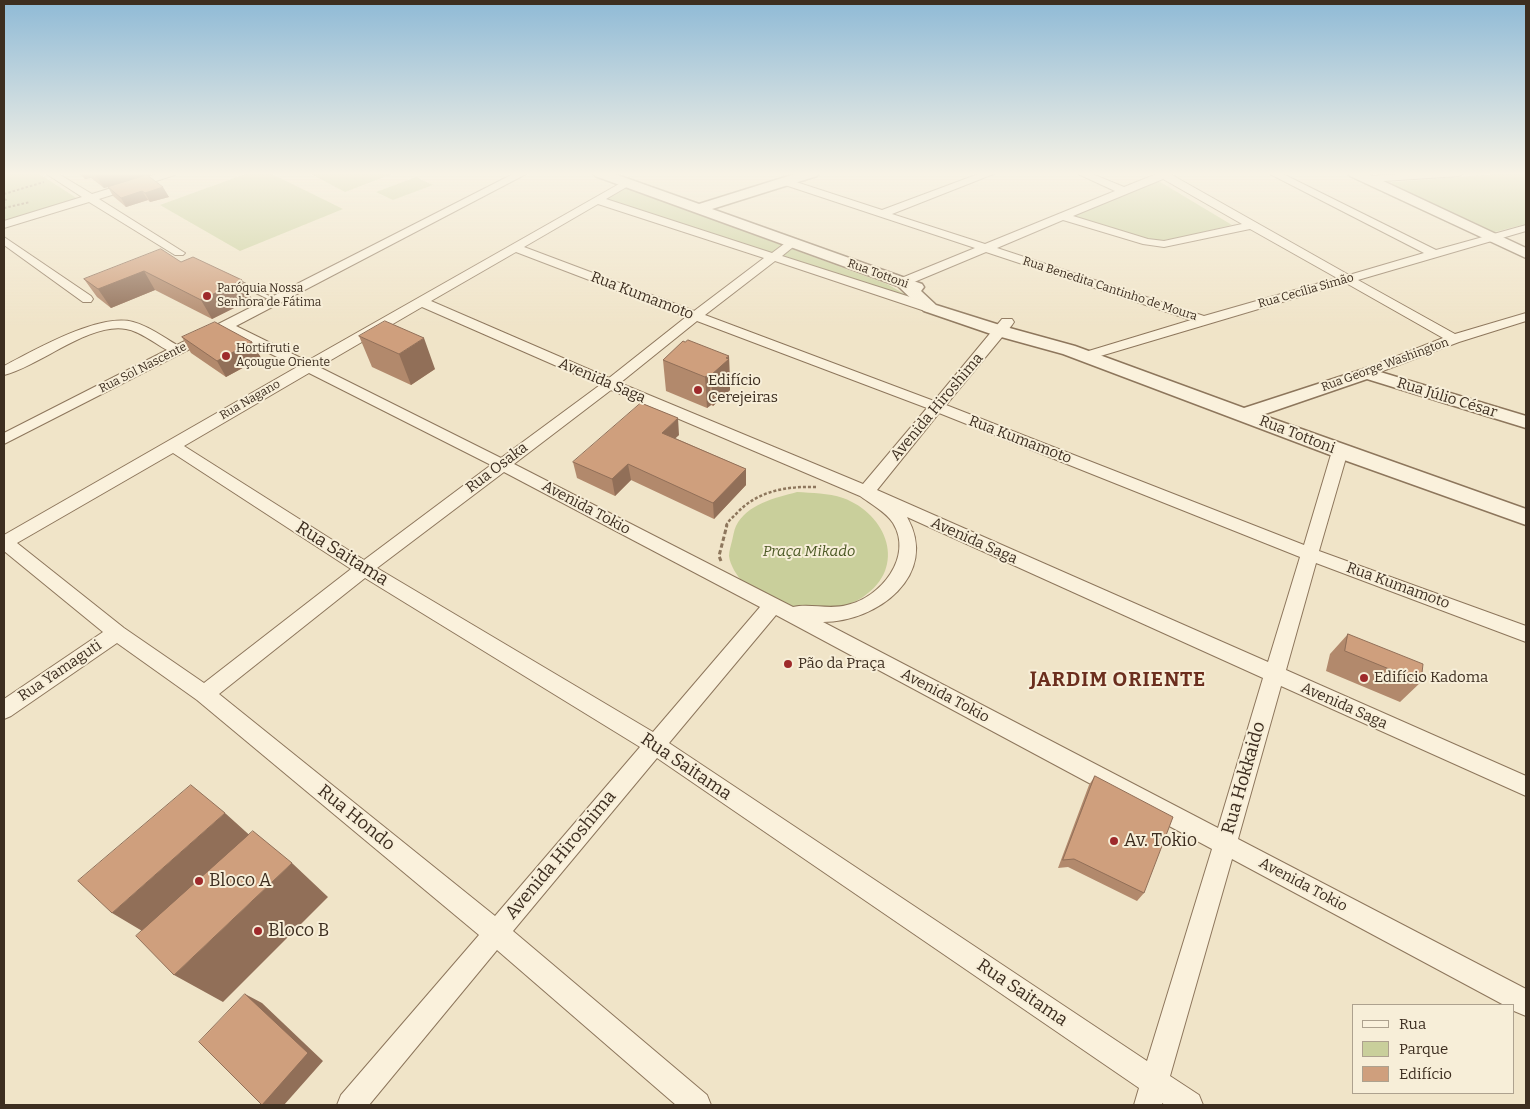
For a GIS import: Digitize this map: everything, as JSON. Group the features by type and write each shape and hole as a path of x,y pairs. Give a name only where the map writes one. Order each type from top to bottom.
{"street":[{"path":"133,225 179,253"},
{"name":"Rua Sol Nascente","path":"4,439 422,225"},
{"name":"Rua Nagano","path":"4,543 554,225"},
{"name":"Rua Tottoni","path":"674,225 930,308 1004,326"},
{"name":"Rua Tottoni","path":"740,225 903,282 1004,326 1340,451 1526,517"},
{"name":"Rua Benedita Cantinho de Moura","path":"914,225 1204,320"},
{"path":"930,308 903,282 1040,225"},
{"path":"1090,225 1147,242 1164,244 1251,225 1454,339"},
{"path":"1376,225 1434,254"},
{"path":"1464,225 1526,254"},
{"name":"Rua Cecília Simão","path":"1087,356 1204,320 1526,228"},
{"path":"4,240 87,299"},
{"name":"Rua Osaka","path":"204,694 501,464 610,384 695,316 792,244"},
{"name":"Rua Kumamoto","path":"514,247 937,407 1310,554 1526,634"},
{"name":"Avenida Saga","path":"420,301 610,384 866,492 1526,786"},
{"name":"Rua George Washington","path":"1244,415 1367,373 1454,339 1526,317"},
{"path":"4,371 88,332 110,324 129,324 178,351"},
{"name":"Avenida Tokio","path":"226,326 501,464 780,609 1526,1004"},
{"name":"Avenida Hiroshima","path":"866,492 1004,326"},
{"name":"Rua Júlio César","path":"1367,373 1526,422"},
{"name":"Rua Saitama","path":"172,445 364,569 655,745 1189,1105"},
{"name":"Rua Hokkaido","path":"1148,1105 1340,451"},
{"path":"780,609 812,616 847,613 877,600 894,586 906,564 908,540 898,517 866,492"},
{"name":"Rua Hondo","path":"4,543 116,633 204,694 496,933 697,1105"},
{"name":"Avenida Hiroshima","path":"351,1105 655,745 780,609"},
{"name":"Rua Yamaguti","path":"4,710 116,633"}],"lane":[{"path":"229,278 276,300"}],"path":[{"path":"722,563 719,556 727,523 744,505 768,492 795,486 820,487"}],"green space":[{"path":"194,225 304,225 240,251"},
{"path":"683,225 726,225 887,284 908,296"},
{"path":"1100,225 1232,225 1175,239 1155,241"},
{"path":"1473,225 1523,225 1491,233"},
{"name":"Praça Mikado","path":"797,492 826,494 843,498 871,516 881,528 886,542 888,557 885,571 877,585 863,597 833,609 817,611 800,610 769,600 755,592 736,574 729,554 736,526 741,518 762,503"}],"building":[{"path":"161,249 181,262 193,257 242,280 201,300 144,271 98,289 84,279"},
{"path":"385,321 424,338 399,354 359,336"},
{"path":"215,322 252,342 217,361 182,337"},
{"path":"688,340 729,356 726,358 729,359 711,375 709,374 705,377 663,360 683,341"},
{"path":"641,403 678,418 662,433 746,469 713,503 628,464 612,479 573,462"},
{"path":"1348,634 1423,664 1421,682 1345,651"},
{"name":"Av. Tokio","path":"1095,776 1173,817 1144,893 1074,859 1063,860"},
{"path":"191,785 225,813 112,913 78,881"},
{"path":"253,831 292,863 174,975 136,936"},
{"path":"245,994 308,1053 262,1105 199,1042"}],"place":[{"name":"Paróquia Nossa Senhora de Fátima","path":"207,296"},
{"name":"Hortifruti e Açougue Oriente","path":"226,356"},
{"name":"Edifício Cerejeiras","path":"698,390"},
{"name":"Pão da Praça","path":"788,664"},
{"name":"Edifício Kadoma","path":"1364,678"},
{"name":"Av. Tokio","path":"1114,841"},
{"name":"Bloco A","path":"199,881"},
{"name":"Bloco B","path":"258,931"}],"district":[{"name":"JARDIM ORIENTE","path":"1118,680"}]}
